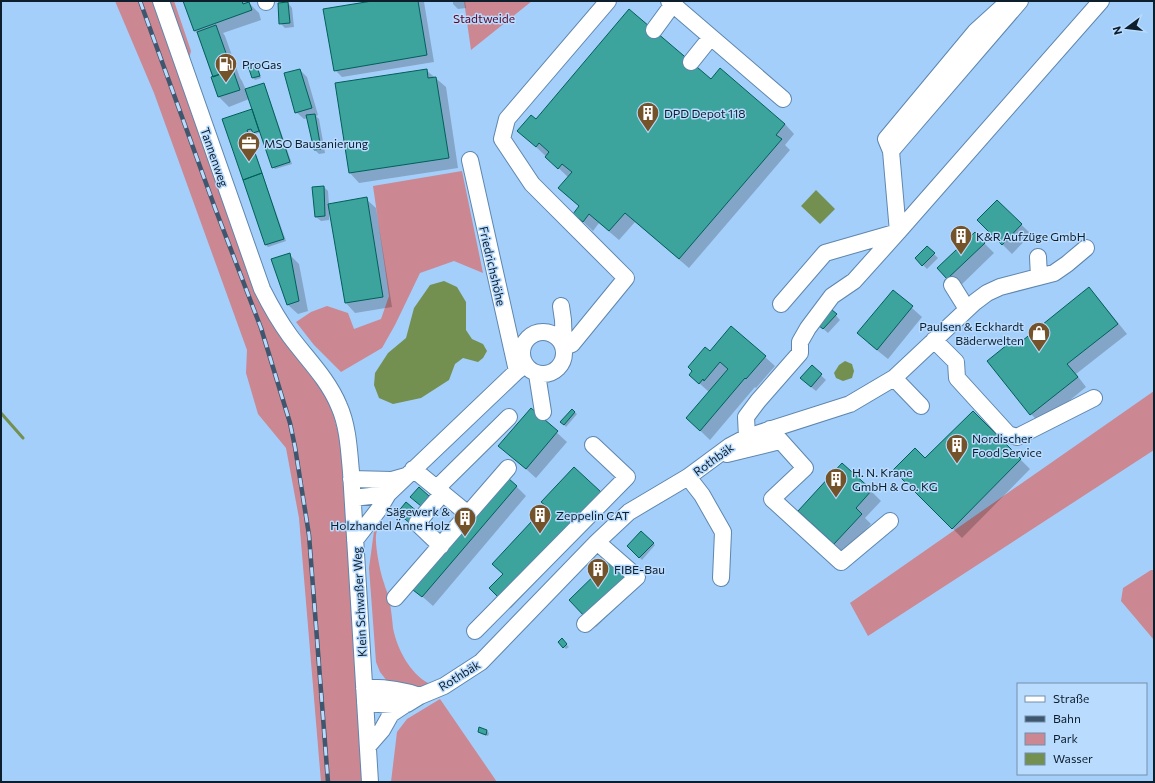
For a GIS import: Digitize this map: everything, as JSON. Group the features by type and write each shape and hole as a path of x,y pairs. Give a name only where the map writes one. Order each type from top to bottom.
{"street":[{"name":"Tannenweg","path":"161,1 251,258 262,288 274,312"},
{"path":"564,347 572,344 626,278 532,184 502,139 507,119 608,1"},
{"path":"898,232 891,151 886,139 975,32 1009,1"},
{"path":"891,151 1020,1"},
{"path":"746,437 746,417 800,353 800,342 808,328 832,296 854,281 1101,1"},
{"path":"654,30 671,2 783,99"},
{"path":"691,62 711,37"},
{"name":"Friedrichshöhe","path":"470,160 526,370"},
{"path":"781,304 825,253 898,232"},
{"name":"Rothbäk","path":"368,746 382,730 391,714 413,700 444,686 481,662 628,512 688,478 713,458 746,437 775,435 850,404 894,378 967,309 987,293 1000,287 1054,272 1067,264 1086,248"},
{"path":"1038,258 1039,277"},
{"path":"952,285 967,309"},
{"path":"526,370 547,374 557,369 564,359 563,320 561,306"},
{"name":"Klein Schwaßer Weg","path":"274,312 289,336 327,382 340,406 348,441 353,498 370,782"},
{"path":"543,412 526,370 521,353 525,341 534,333 546,331 557,336 564,347"},
{"path":"934,340 956,362 957,378 1008,434 1017,437 1094,398"},
{"path":"355,540 388,494 526,370"},
{"path":"894,378 921,406"},
{"path":"441,546 417,523 440,490 509,417"},
{"path":"713,458 775,435 805,468 772,499 841,562 890,521"},
{"path":"475,631 500,612 627,477 593,445"},
{"path":"395,598 508,468"},
{"path":"351,479 392,480 410,473"},
{"path":"410,473 440,490 468,514"},
{"path":"688,478 702,495 723,532 721,578"},
{"path":"353,498 388,494"},
{"path":"611,494 628,512"},
{"path":"585,624 637,577 597,542"},
{"path":"365,696 374,687 390,689 413,700"}],"green space":[{"path":"115,1 174,1 191,51 184,80 235,227 326,393 331,408 342,453 365,782 321,782 299,518 286,448 258,414 246,373 247,350 154,93"},
{"name":"Stadtweide","path":"464,1 532,1 471,50"},
{"path":"462,171 483,273 454,261 420,273 395,325 382,348 341,372 314,345 296,322 311,312 327,306 348,313 354,329 381,319 389,296 373,186"},
{"path":"1154,391 1154,450 868,636 850,603"},
{"path":"385,510 386,513 377,532 376,546 384,585 389,598 393,628 405,660 421,679 428,683 426,687 405,689 387,681 380,672 376,662 369,568 374,531"},
{"path":"1151,570 1154,570 1154,640 1121,601 1123,588"},
{"path":"440,699 497,782 391,782 397,732 407,719"}],"water":[{"path":"816,190 835,209 820,224 801,206"},
{"path":"444,281 457,287 466,302 466,330 472,339 483,344 487,351 483,358 478,362 463,358 455,364 449,380 421,398 393,404 379,398 374,385 375,373 388,353 406,338 414,308 430,285"},
{"path":"845,361 852,364 854,371 852,378 843,381 836,378 834,373 839,365"}],"building":[{"path":"183,1 242,1 243,4 249,2 252,10 194,31"},
{"path":"372,1 418,1 427,55 334,71 323,9"},
{"path":"288,2 290,23 279,24 278,3"},
{"name":"DPD Depot 118","path":"629,9 711,79 720,68 785,124 776,135 782,139 679,259 625,213 609,231 589,214 583,222 573,214 579,206 558,188 572,172 562,164 558,169 545,157 549,152 539,143 536,147 517,131 531,115 536,119"},
{"path":"216,25 232,70 213,77 197,32"},
{"path":"256,63 260,76 252,78 248,66"},
{"path":"300,69 312,108 295,113 284,73"},
{"path":"427,69 428,78 436,77 449,158 349,173 335,83"},
{"path":"232,70 240,90 218,97 211,77"},
{"path":"264,83 290,162 272,168 245,89"},
{"path":"252,109 259,131 253,133 251,129 247,130 262,173 243,180 222,119"},
{"path":"315,114 321,149 314,150 306,115"},
{"path":"262,173 284,239 265,245 243,180"},
{"path":"324,186 325,216 315,217 312,187"},
{"path":"367,197 383,297 345,303 328,204"},
{"path":"997,200 1022,224 1002,245 977,220"},
{"name":"K&R Aufzüge GmbH","path":"975,232 985,243 947,279 937,268"},
{"path":"927,246 935,253 922,266 915,258"},
{"path":"290,253 299,301 287,305 271,259"},
{"name":"Paulsen & Eckhardt Bäderwelten","path":"1089,287 1118,324 1067,364 1078,377 1030,415 987,361 1013,340 1017,345"},
{"path":"893,290 913,306 877,350 857,333"},
{"path":"832,310 837,314 823,329 818,325"},
{"path":"731,326 766,356 746,379 745,378 700,431 686,418 728,369 720,362 704,381 703,379 699,384 689,375 692,371 688,367 705,347 710,351"},
{"path":"812,365 822,374 811,387 800,378"},
{"path":"531,408 558,431 526,469 498,446"},
{"path":"572,409 575,412 564,425 560,422"},
{"name":"Nordischer Food Service","path":"973,411 1021,459 952,529 893,470 915,448 925,458"},
{"name":"H. N. Krane GmbH & Co. KG","path":"842,463 872,490 856,508 862,514 834,544 798,511"},
{"name":"Zeppelin CAT","path":"574,467 601,492 500,599 489,588 503,574 492,564 546,506 541,502"},
{"name":"Sägewerk & Holzhandel Änne Holz","path":"508,478 517,486 422,597 413,590"},
{"path":"419,487 429,496 421,506 410,497"},
{"path":"406,502 419,513 410,523 397,513"},
{"path":"641,531 654,543 639,558 627,546"},
{"name":"FIBE-Bau","path":"610,560 628,578 586,618 569,600"},
{"path":"562,638 567,644 563,648 558,642"},
{"path":"479,727 487,730 486,735 478,732"}],"waterway":[{"path":"1,413 23,438"}],"railway":[{"path":"140,1 215,208 261,328 290,423 309,535 328,782"}],"place":[{"name":"ProGas","path":"226,84"},
{"name":"DPD Depot 118","path":"648,132"},
{"name":"MSO Bausanierung","path":"249,162"},
{"name":"K&R Aufzüge GmbH","path":"961,256"},
{"name":"Paulsen & Eckhardt Bäderwelten","path":"1039,352"},
{"name":"Nordischer Food Service","path":"957,464"},
{"name":"H. N. Krane GmbH & Co. KG","path":"836,498"},
{"name":"Zeppelin CAT","path":"540,534"},
{"name":"Sägewerk & Holzhandel Änne Holz","path":"465,538"},
{"name":"FIBE-Bau","path":"598,588"}]}
